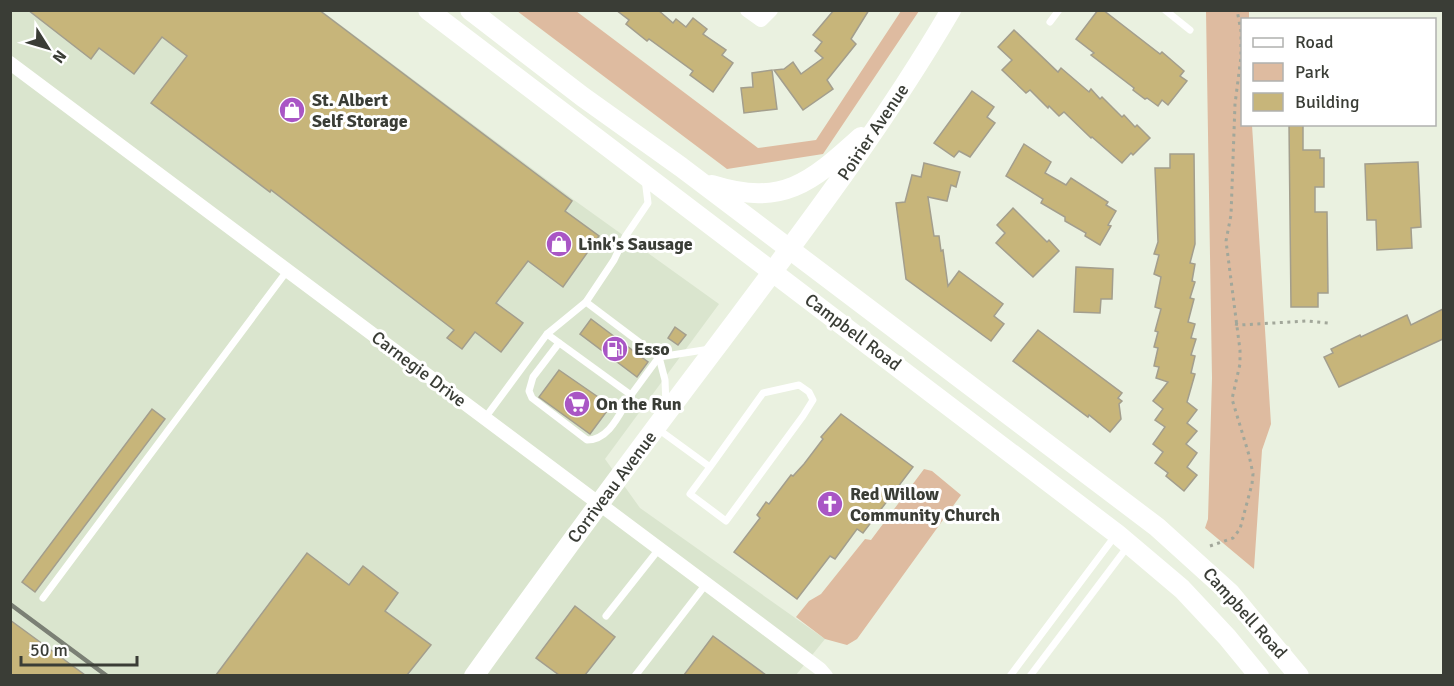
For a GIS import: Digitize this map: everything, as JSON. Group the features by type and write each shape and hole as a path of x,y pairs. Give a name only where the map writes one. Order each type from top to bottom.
{"street":[{"name":"Campbell Road","path":"428,10 1123,539 1182,590 1259,675"},
{"name":"Campbell Road","path":"470,10 583,98 681,167 1157,527 1230,593 1299,675"},
{"path":"747,10 761,20 771,10"},
{"name":"Poirier Avenue","path":"774,272 886,115 951,10"},
{"name":"Carnegie Drive","path":"10,63 826,675"},
{"path":"681,167 706,183 731,190 764,194 780,192 801,184 824,171 886,115"},
{"name":"Corriveau Avenue","path":"474,675 599,503 774,272"}],"lane":[{"path":"1050,22 1059,10"},
{"path":"1165,10 1190,30"},
{"path":"485,418 547,334 586,302 614,261 625,237 648,203 644,174"},
{"path":"43,598 287,271"},
{"path":"586,302 659,357 664,380 661,420 710,467"},
{"path":"547,334 631,395"},
{"path":"559,343 533,377 529,391 532,398 587,440 596,440 606,434 659,357 716,348"},
{"path":"799,385 809,392 813,400 803,416 726,521 690,494 710,467 763,393 799,385"},
{"path":"1011,675 1123,539"},
{"path":"1030,675 1123,539"},
{"path":"606,616 659,549"},
{"path":"634,675 706,584"}],"path":[{"path":"1210,546 1233,538 1240,529 1253,474 1232,399 1240,364 1240,350 1226,241 1231,214 1235,104 1241,57 1241,31 1237,10"},
{"path":"1235,324 1307,321 1328,323"}],"shaded area":[{"path":"10,11 322,11 574,200 719,304 605,459 640,508 825,639 796,675 11,675"}],"green space":[{"path":"517,11 576,11 758,148 816,140 901,11 919,11 823,154 727,169"},
{"path":"1206,11 1249,11 1249,18 1241,18 1241,126 1252,126 1271,424 1262,450 1254,569 1205,528 1208,519 1212,378"},
{"path":"924,469 932,471 961,495 857,639 847,645 825,639 796,617 809,601 821,594 865,539 871,540"}],"building":[{"name":"St. Albert Self Storage","path":"28,10 319,10 572,201 565,211 599,236 563,287 528,261 496,303 523,323 501,352 475,332 462,349 447,338 454,330 271,190 270,192 151,103 187,56 162,37 134,74 99,48 91,59"},
{"path":"616,10 658,10 673,23 676,19 686,27 693,18 707,29 703,34 726,50 722,55 733,63 713,92 690,75 693,71 649,39 647,41 626,24 629,20"},
{"path":"834,10 869,10 851,39 856,44 827,80 833,89 803,110 774,70 784,69 793,62 801,74 823,58 815,51 822,42 813,35"},
{"path":"1098,10 1103,10 1160,54 1162,52 1184,71 1180,76 1187,81 1168,105 1162,100 1158,106 1147,98 1145,99 1091,55 1094,53 1076,39"},
{"path":"1014,30 1058,72 1061,68 1089,92 1091,89 1100,99 1102,97 1122,117 1124,115 1150,138 1122,163 1064,112 1059,116 1030,90 1026,93 1002,70 1012,60 998,47"},
{"path":"772,70 777,109 744,113 741,88 753,87 752,73"},
{"path":"972,91 994,107 987,117 995,123 970,157 959,151 954,157 934,143"},
{"path":"1289,126 1303,126 1303,150 1320,150 1320,158 1324,158 1324,187 1315,187 1315,212 1327,212 1328,293 1318,293 1318,307 1291,307"},
{"path":"1024,144 1051,162 1045,173 1066,185 1071,178 1108,202 1106,205 1116,211 1108,225 1111,226 1100,245 1085,236 1086,233 1065,221 1065,217 1041,203 1043,199 1006,176"},
{"path":"1170,154 1194,154 1195,244 1190,263 1195,264 1192,281 1195,282 1190,298 1194,299 1188,322 1195,324 1191,338 1196,339 1191,355 1195,356 1191,373 1195,374 1187,402 1197,410 1187,423 1197,431 1186,444 1197,453 1187,467 1197,475 1184,491 1166,476 1168,473 1155,463 1163,452 1153,444 1165,427 1155,420 1163,409 1153,401 1168,382 1156,378 1159,367 1154,366 1158,348 1154,347 1158,332 1155,331 1161,309 1155,307 1161,277 1154,274 1159,255 1154,254 1158,242 1155,168 1170,168"},
{"path":"1418,162 1421,227 1411,228 1412,248 1377,250 1376,220 1367,220 1365,164"},
{"path":"924,163 960,172 956,187 951,185 947,201 928,197 934,236 939,236 941,251 943,250 948,286 959,271 1003,304 994,316 1004,324 991,341 906,279 896,203 905,202 912,175 921,177"},
{"path":"1013,208 1059,251 1033,277 996,243 1005,233 997,225"},
{"path":"1076,267 1113,269 1112,299 1101,299 1100,313 1074,312"},
{"path":"1443,309 1443,339 1339,387 1324,357 1333,353 1331,349 1407,315 1411,325"},
{"name":"Esso","path":"591,319 648,362 637,377 580,334"},
{"path":"675,327 686,335 678,345 668,338"},
{"path":"1038,330 1122,393 1118,398 1122,401 1119,404 1121,419 1110,432 1013,361"},
{"name":"On the Run","path":"559,370 610,407 590,434 539,397"},
{"path":"152,409 165,419 35,592 22,582"},
{"name":"Red Willow Community Church","path":"841,414 913,467 863,533 857,529 835,559 830,556 797,599 734,552 760,518 757,515 766,502 769,504 791,475 793,476 804,464 823,439 821,437"},
{"path":"307,553 349,585 363,566 398,593 385,611 431,645 407,675 216,675"},
{"path":"575,606 615,637 585,675 559,675 536,658"},
{"path":"10,620 85,675 10,675"},
{"path":"713,636 766,675 684,675"}],"railway":[{"path":"10,604 107,676"}],"place":[{"name":"St. Albert Self Storage","path":"292,110"},
{"name":"Link's Sausage","path":"559,244"},
{"name":"Esso","path":"615,349"},
{"name":"On the Run","path":"577,404"},
{"name":"Red Willow Community Church","path":"830,504"}]}
